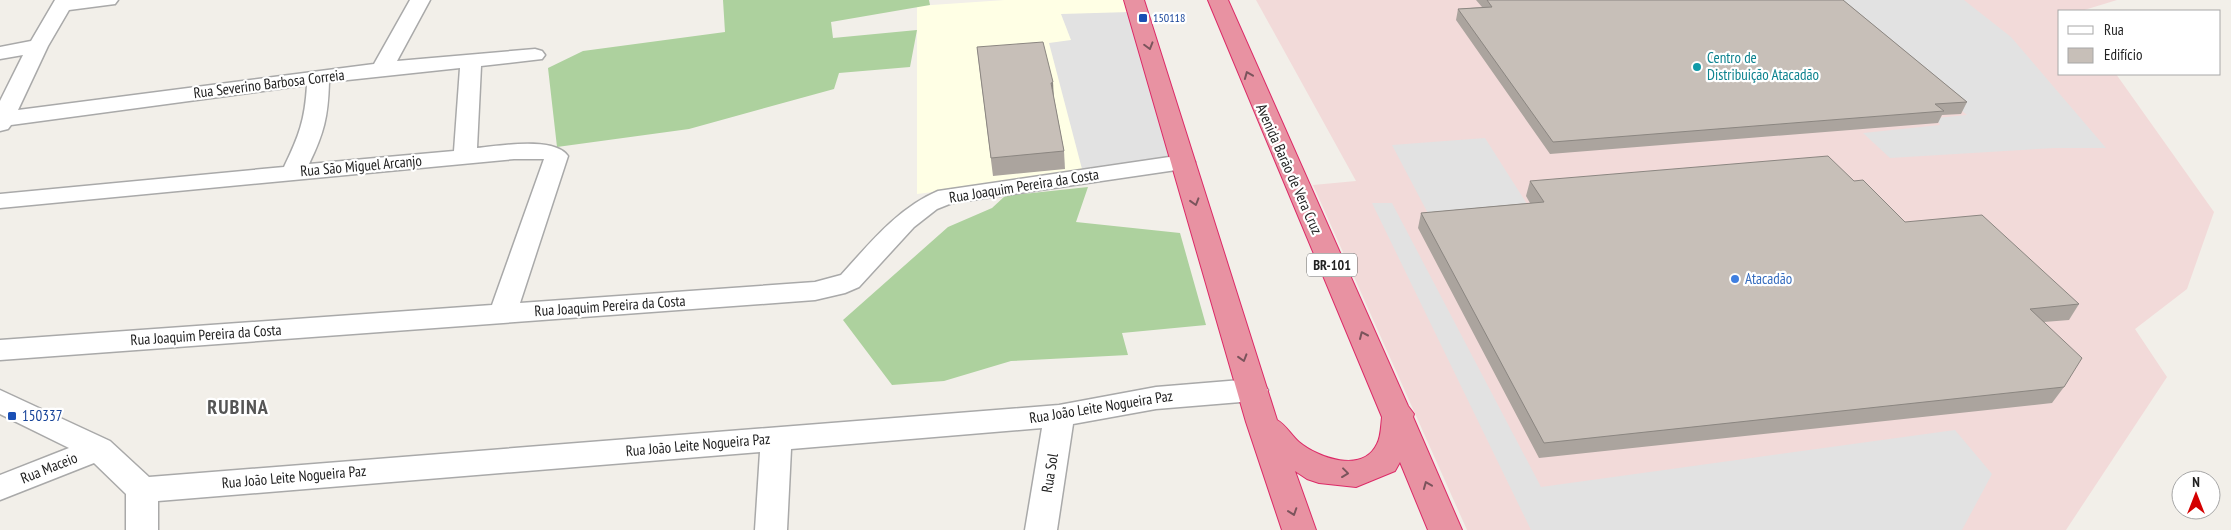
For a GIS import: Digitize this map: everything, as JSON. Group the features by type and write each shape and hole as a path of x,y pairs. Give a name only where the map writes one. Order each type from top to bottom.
{"highway":[{"path":"1134,0 1262,422 1299,530"},
{"name":"Avenida Barão de Vera Cruz","path":"1218,0 1255,91 1398,414 1445,530"},
{"path":"1262,422 1288,451 1319,470 1356,474 1382,462 1394,446 1398,414"}],"street":[{"path":"2,121 38,46 64,2 108,0"},
{"path":"382,69 420,0"},
{"path":"0,53 38,46"},
{"name":"Rua Severino Barbosa Correia","path":"2,121 382,69 534,55"},
{"path":"464,156 471,61"},
{"path":"293,173 312,133 318,78"},
{"name":"Rua São Miguel Arcanjo","path":"0,201 464,156 536,151 549,152 556,156 504,314"},
{"name":"Rua Joaquim Pereira da Costa","path":"0,350 815,291 836,287 850,281 905,222 928,204 947,196 1183,162"},
{"name":"Rua João Leite Nogueira Paz","path":"142,490 1059,416 1113,404 1164,396 1253,390"},
{"path":"0,402 99,449 142,490 142,530"},
{"name":"Rua Sol","path":"1042,530 1059,416"},
{"path":"771,530 776,439"},
{"name":"Rua Maceio","path":"0,488 99,449"}],"shaded area":[{"path":"1005,0 1135,0 1182,161 917,194 917,6"},
{"path":"1256,0 2117,0 2084,10 2058,10 2058,75 2117,75 2214,212 2187,289 2135,329 2167,377 2066,530 1467,530 1313,185 1356,181"},
{"path":"1830,0 1964,0 2011,37 2106,148 2054,148 1890,158 1863,133 1940,125 1936,118 1967,115"},
{"path":"1130,12 1182,161 1082,169 1049,43 1071,40 1061,14"},
{"path":"1485,138 1532,212 1432,221 1392,145"},
{"path":"1372,203 1392,203 1541,487 1955,430 1992,474 1962,530 1531,530"}],"green space":[{"path":"723,0 929,0 930,5 831,22 833,38 917,30 910,67 839,73 834,89 689,129 557,147 548,68 583,51 725,32"},
{"path":"1088,187 1076,222 1180,233 1206,325 1122,333 1128,355 1011,361 944,381 892,385 843,320 948,227 992,208 1005,196"}],"building":[{"name":"Centro de Distribuição Atacadão","path":"1487,0 1843,0 1967,102 1935,104 1944,111 1553,142 1458,9 1492,7"},
{"path":"1043,42 1053,82 1051,83 1064,151 991,158 977,47"},
{"name":"Atacadão","path":"1828,156 1854,181 1863,180 1905,222 1982,215 2079,304 2030,309 2082,358 2064,387 1544,443 1421,213 1544,202 1530,181"}],"place":[{"name":"150118","path":"1143,18"},
{"name":"Centro de Distribuição Atacadão","path":"1697,67"},
{"name":"Atacadão","path":"1735,279"},
{"name":"150337","path":"12,416"}],"district":[{"name":"RUBINA","path":"238,407"}]}
